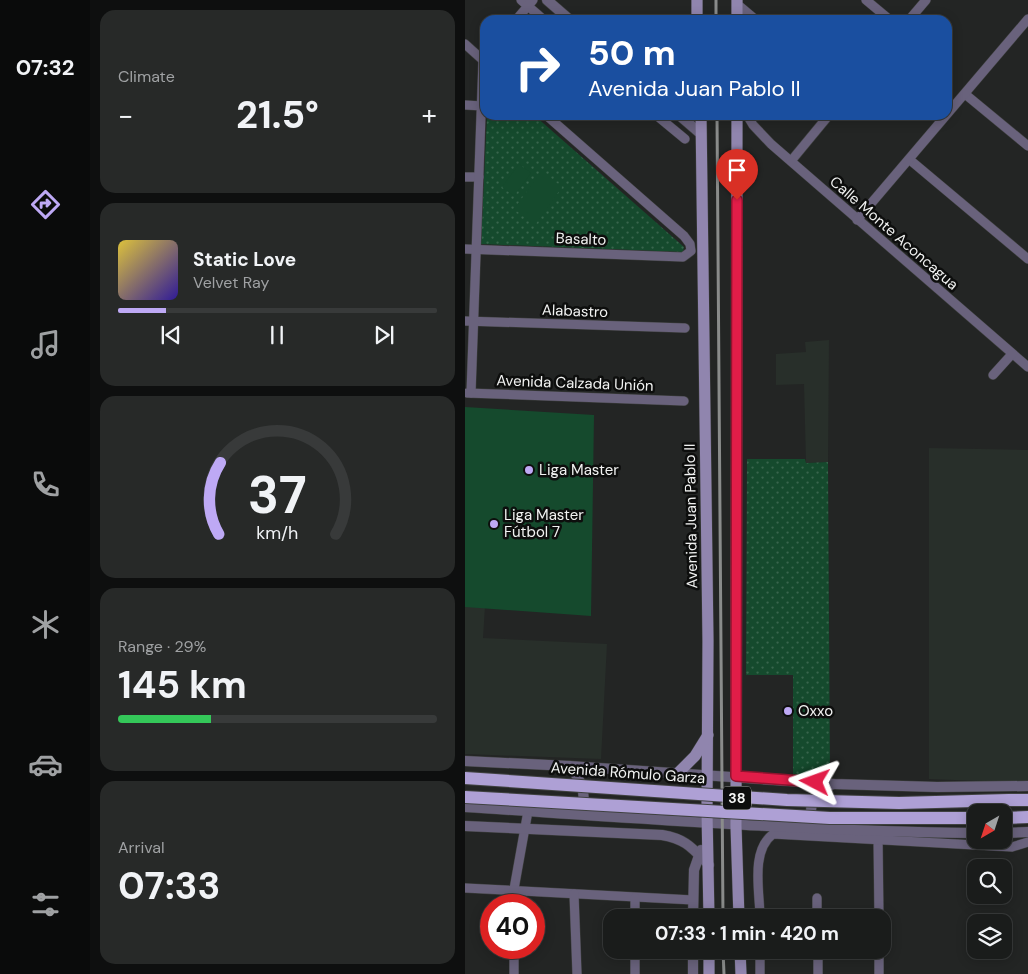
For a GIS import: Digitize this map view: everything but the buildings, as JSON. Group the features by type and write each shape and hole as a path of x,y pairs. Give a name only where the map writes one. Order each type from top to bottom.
{"main road":[{"path":"697,0 697,15"},
{"path":"737,2 737,15"},
{"name":"Avenida Juan Pablo II","path":"701,120 709,734 707,824 709,909"},
{"path":"737,120 736,826 739,909"},
{"path":"679,772 695,756 709,734"},
{"name":"Avenida Rómulo Garza","path":"465,778 777,800 899,803 1028,800"},
{"name":"38","path":"465,797 830,818 967,818"},
{"path":"1013,818 1028,817"},
{"path":"709,959 709,974"},
{"path":"740,959 741,974"}],"street":[{"path":"547,0 564,15"},
{"path":"866,0 884,15"},
{"path":"913,15 925,0"},
{"path":"519,15 527,2 540,15"},
{"path":"737,2 751,15"},
{"path":"952,110 1026,25"},
{"path":"465,44 480,57"},
{"path":"965,94 1028,146"},
{"path":"465,105 480,106"},
{"path":"468,393 470,321 477,249 482,120"},
{"name":"Basalto","path":"465,248 683,257 689,254 692,248 688,240 552,120"},
{"path":"662,120 685,139"},
{"path":"685,120 701,134"},
{"name":"Calle Monte Aconcagua","path":"751,120 759,132 857,220 1028,367"},
{"path":"791,161 825,120"},
{"path":"857,220 944,120"},
{"path":"911,160 1028,259"},
{"path":"465,177 479,177"},
{"name":"Alabastro","path":"470,321 685,328"},
{"path":"993,375 1012,354"},
{"name":"Avenida Calzada Unión","path":"468,393 684,402"},
{"name":"Avenida Rómulo Garza","path":"465,762 679,772 833,784 937,787 1028,786"},
{"path":"569,766 581,780 583,795 582,805 573,815"},
{"path":"820,829 812,816 811,802 817,793 833,784"},
{"path":"465,807 736,826 820,829 878,837 967,833"},
{"path":"514,894 528,811"},
{"path":"672,821 687,843 709,865"},
{"path":"465,826 662,835 677,838 687,843"},
{"path":"1013,833 1028,832"},
{"path":"760,909 760,853 765,841 773,834 878,837 1012,847 1028,842"},
{"path":"878,837 879,909"},
{"path":"693,909 694,870 699,855 708,841"},
{"path":"465,888 514,889 635,898 693,900"},
{"path":"574,894 577,974"},
{"path":"635,898 635,909"},
{"path":"817,898 817,909"},
{"path":"514,959 514,974"},
{"path":"635,959 635,974"},
{"path":"693,959 693,974"},
{"path":"760,959 761,974"},
{"path":"818,959 818,974"},
{"path":"879,959 879,974"}],"shaded area":[{"path":"829,340 828,462 806,463 804,384 776,385 776,354 806,352 805,342"},
{"path":"929,448 1028,450 1028,783 929,779"},
{"path":"465,526 490,527 483,638 607,644 601,759 465,754"}],"green space":[{"path":"487,120 540,120 684,247 683,252 481,244"},
{"path":"519,164 531,173 514,196 502,187"},
{"path":"542,171 562,187 535,225 514,209"},
{"name":"Liga Master","path":"465,407 594,415 591,616 465,607"},
{"path":"747,459 805,459 806,463 828,462 830,776 793,775 793,675 746,675"}],"railway":[{"path":"716,0 716,15"},
{"path":"717,120 723,909"},
{"path":"723,959 724,974"}],"place":[{"name":"Liga Master","path":"529,470"},
{"name":"Liga Master Fútbol 7","path":"494,524"},
{"name":"Oxxo","path":"788,711"}],"route":[{"path":"737,200 738,637 736,776 815,782"}]}
